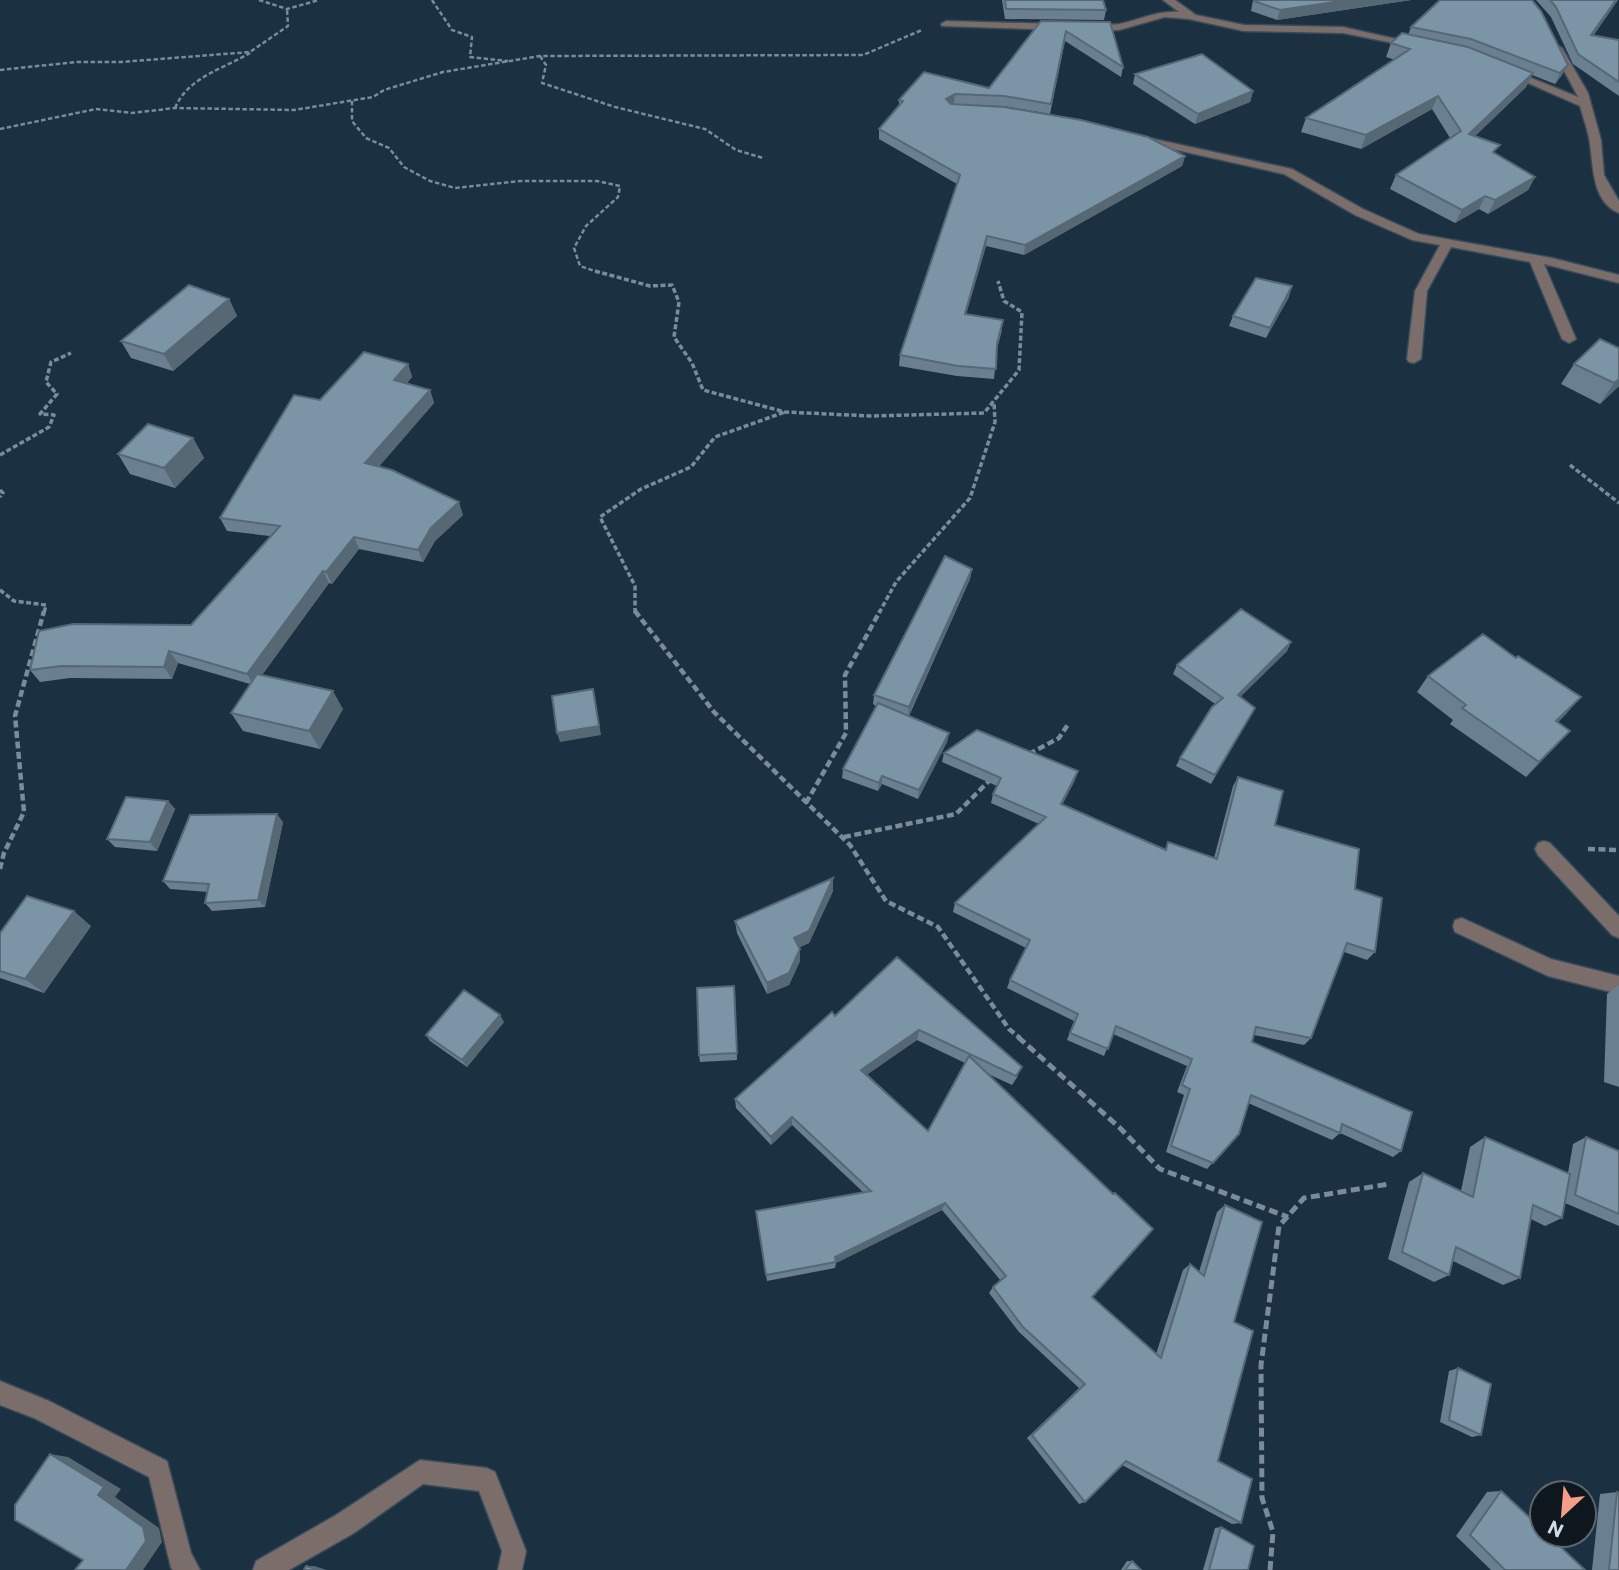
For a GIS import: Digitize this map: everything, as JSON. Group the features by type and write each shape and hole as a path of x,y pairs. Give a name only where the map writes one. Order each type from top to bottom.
{"street":[{"path":"1168,0 1193,17"},
{"path":"946,24 1119,27 1165,14 1244,28 1343,30 1425,47"},
{"path":"1553,35 1585,104 1595,140 1598,175 1608,196 1619,209"},
{"path":"1502,70 1585,104"},
{"path":"1128,136 1288,171 1390,227 1447,243 1535,259 1619,279"},
{"path":"1414,359 1421,291 1447,243"},
{"path":"1535,259 1569,339"},
{"path":"1544,849 1619,929"},
{"path":"1462,926 1548,967 1619,985"},
{"path":"0,1394 41,1409 159,1469 180,1559 188,1570"},
{"path":"265,1570 345,1524 420,1472 487,1480 514,1551 510,1570"}],"path":[{"path":"259,0 287,9 319,0"},
{"path":"432,0 452,30 471,37 470,57 509,61"},
{"path":"175,108 178,95 190,86 238,62 288,26 287,9"},
{"path":"0,129 96,109 132,113 175,108 294,110 373,97 384,90 443,72 540,56 863,55 920,31 946,24"},
{"path":"0,70 76,62 121,62 250,52"},
{"path":"540,56 546,65 542,83 615,107 705,130 736,150 763,158"},
{"path":"352,101 352,121 366,138 389,148 404,167 430,181 455,188 520,181 597,181 620,186 618,197 586,226 574,248 580,266 655,287 672,285 677,290 680,304 674,333 678,348 689,357 703,390 785,412 872,416 984,413 1019,370 1022,312 1004,301 998,281"},
{"path":"0,455 49,428 54,415 40,414 57,394 46,382 51,362 71,353"},
{"path":"806,803 846,733 845,674 897,582 970,498 995,422 993,402"},
{"path":"785,412 715,437 691,467 641,489 600,517 635,586 635,614 714,712 843,837 886,901 939,927 1009,1029 1120,1128 1160,1169 1288,1217"},
{"path":"1570,465 1619,503"},
{"path":"0,490 3,493 0,497"},
{"path":"0,590 14,601 46,605 15,716 24,813 4,853 0,869"},
{"path":"1026,756 1059,738 1069,723"},
{"path":"843,837 956,814 994,776"},
{"path":"1269,1570 1273,1532 1262,1498 1261,1365 1279,1226 1304,1198 1389,1184"}],"building":[{"path":"1005,0 1103,0 1106,10 1006,9"},
{"path":"1254,0 1348,0 1280,10"},
{"path":"1440,0 1532,0 1541,11 1568,65 1560,73 1471,39 1411,27"},
{"path":"1550,0 1616,0 1591,35 1619,40 1619,82 1578,54 1556,7"},
{"path":"1041,21 1110,22 1123,67 1066,31 1051,104 1004,96 955,94 946,99 951,104 1004,107 1081,120 1148,137 1185,156 1025,245 987,236 965,314 1003,320 997,344 996,369 958,366 900,355 960,175 879,129 903,101 899,100 924,72 989,88"},
{"path":"1402,33 1468,47 1533,73 1469,134 1500,145 1493,152 1535,177 1495,200 1485,196 1462,210 1396,175 1461,131 1438,96 1366,135 1306,118 1410,49 1391,43"},
{"path":"1202,54 1253,91 1198,114 1135,74"},
{"path":"1256,278 1292,286 1270,328 1233,316"},
{"path":"189,285 229,299 164,354 121,341"},
{"path":"1600,339 1619,348 1619,379 1614,383 1574,364"},
{"path":"364,352 408,364 394,380 430,390 365,463 392,470 459,502 431,528 418,550 354,537 326,572 323,571 247,674 169,651 164,667 61,666 30,670 39,631 73,624 191,625 280,526 220,518 294,395 320,400"},
{"path":"148,424 193,438 164,468 118,454"},
{"path":"945,556 972,569 909,707 874,695"},
{"path":"1241,609 1291,642 1238,695 1255,708 1215,775 1180,758 1212,707 1223,698 1177,665"},
{"path":"1483,634 1516,658 1518,656 1581,697 1556,721 1570,731 1539,762 1462,708 1466,705 1428,676"},
{"path":"257,674 333,691 309,731 231,713"},
{"path":"593,689 599,726 557,733 552,696"},
{"path":"878,703 949,733 919,790 882,776 879,783 843,769"},
{"path":"977,730 1078,771 1061,804 1166,850 1168,842 1217,859 1238,777 1283,791 1275,825 1359,849 1355,889 1382,898 1375,952 1347,943 1311,1038 1256,1027 1252,1042 1412,1112 1401,1151 1342,1124 1340,1133 1251,1095 1239,1134 1213,1163 1171,1146 1190,1089 1182,1085 1192,1059 1116,1026 1108,1049 1070,1033 1078,1014 1010,980 1030,940 955,903 1046,817 993,794 1001,778 944,753"},
{"path":"126,797 168,801 150,842 107,839"},
{"path":"277,814 258,900 205,903 209,884 163,881 190,815"},
{"path":"833,878 809,931 794,938 800,949 789,973 767,983 735,921"},
{"path":"27,896 74,911 25,979 0,971 0,933"},
{"path":"897,957 1022,1067 1016,1076 919,1030 861,1070 928,1131 969,1056 1153,1229 1092,1297 1161,1358 1190,1264 1204,1276 1225,1205 1262,1222 1234,1322 1253,1331 1218,1461 1252,1479 1241,1523 1126,1461 1085,1502 1032,1435 1085,1384 1023,1327 993,1287 1006,1276 945,1203 835,1257 836,1262 766,1275 756,1211 871,1191 792,1117 771,1137 735,1099 832,1012 835,1016"},
{"path":"734,986 737,1053 699,1055 697,988"},
{"path":"464,990 500,1015 462,1060 426,1035"},
{"path":"1485,1137 1570,1174 1562,1218 1533,1205 1520,1278 1456,1247 1449,1275 1402,1252 1423,1173 1473,1197"},
{"path":"1586,1137 1619,1151 1619,1214 1575,1195"},
{"path":"1458,1368 1491,1384 1481,1435 1449,1420"},
{"path":"50,1454 104,1487 98,1495 143,1527 146,1541 126,1570 75,1570 83,1560 15,1520 15,1505"},
{"path":"1501,1491 1528,1516 1528,1549 1563,1549 1585,1570 1505,1570 1470,1535"},
{"path":"1617,1492 1619,1570 1609,1570"},
{"path":"1221,1527 1254,1546 1248,1570 1209,1570"},
{"path":"1132,1561 1141,1570 1125,1570"},
{"path":"306,1566 320,1570 304,1570"}]}
